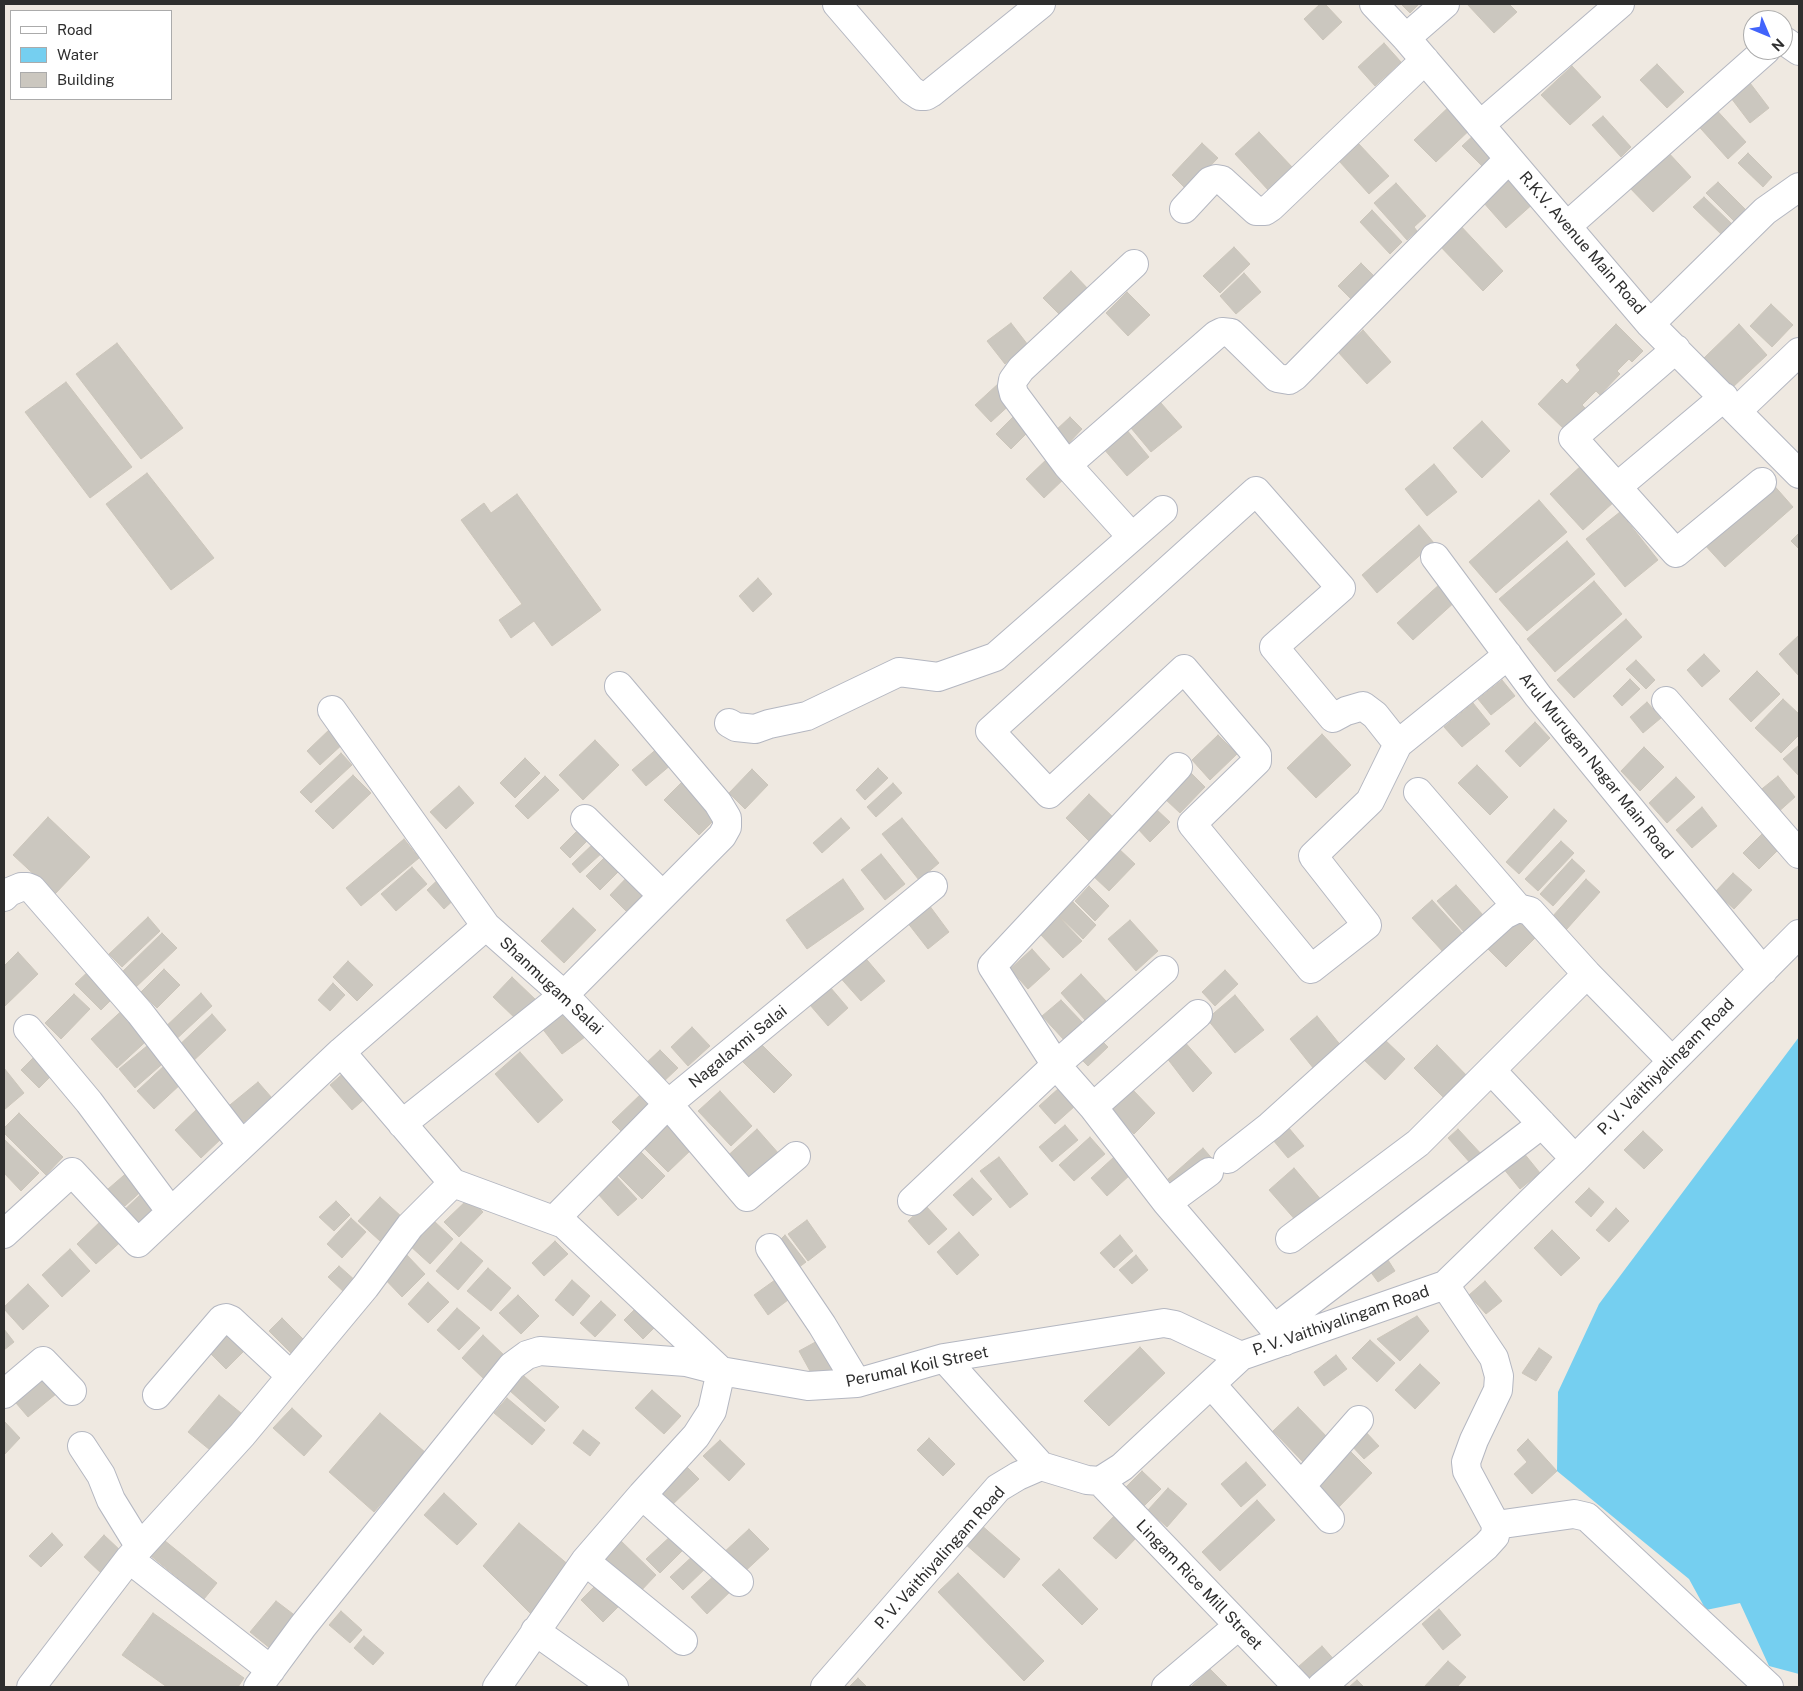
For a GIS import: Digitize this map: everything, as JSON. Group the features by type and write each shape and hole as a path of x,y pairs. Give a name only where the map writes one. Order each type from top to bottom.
{"street":[{"path":"837,4 911,90 920,96 926,96 1041,4"},
{"name":"R.K.V. Avenue Main Road","path":"1374,4 1425,60 1650,324 1799,474"},
{"path":"1406,38 1445,4"},
{"path":"1480,125 1620,4"},
{"path":"1184,209 1210,181 1216,179 1222,180 1256,211 1265,211 1425,60"},
{"path":"1567,226 1755,60"},
{"path":"1067,465 1216,335 1222,332 1231,333 1277,378 1289,380 1295,376 1509,159"},
{"path":"1650,324 1765,211 1799,187"},
{"path":"1132,538 1067,465 1014,394 1012,386 1013,380 1021,369 1134,264"},
{"path":"1676,349 1573,438 1676,553 1762,482"},
{"path":"1617,488 1799,352"},
{"path":"1398,744 1375,715 1363,706 1346,711 1333,718 1274,647 1341,588 1256,491 990,731 1049,794 1184,669 1258,755 1257,761 1192,824 1311,969 1367,925 1313,856 1370,801 1398,744 1508,655"},
{"path":"729,724 746,729 755,729 807,716 899,672 938,677 995,657 1163,510"},
{"name":"Arul Murugan Nagar Main Road","path":"1435,557 1538,696 1763,971"},
{"path":"402,1124 564,995 722,836 727,827 727,818 718,803 619,686"},
{"path":"1666,701 1799,854"},
{"name":"Shanmugam Salai","path":"332,710 486,926 564,995 668,1104 747,1197 796,1156"},
{"path":"1178,767 992,966 1056,1065 1093,1107 1167,1204 1280,1335 1542,1124"},
{"path":"1418,792 1518,908 1530,911 1587,974 1672,1060"},
{"path":"585,819 662,895"},
{"name":"Nagalaxmi Salai","path":"554,1220 668,1104 933,886"},
{"path":"4,897 9,892 21,887 32,889 140,1013 242,1146"},
{"path":"1167,1204 1270,1126 1504,914 1518,908"},
{"path":"4,1234 72,1172 138,1243 341,1052 486,926"},
{"name":"P. V. Vaithiyalingam Road","path":"1100,1481 1122,1467 1241,1356 1280,1335 1446,1285 1575,1159 1799,934"},
{"path":"912,1200 1056,1065 1164,970"},
{"path":"1290,1239 1418,1143 1587,974"},
{"path":"1093,1107 1198,1014"},
{"path":"28,1028 89,1102 171,1212"},
{"path":"341,1052 452,1183 564,1224 721,1371 712,1411 696,1436 585,1561 497,1687"},
{"path":"1491,1070 1575,1159"},
{"path":"30,1687 135,1553 242,1435 365,1287 410,1226 452,1183"},
{"path":"770,1248 822,1325 857,1383"},
{"path":"1321,1687 1486,1546 1495,1536 1496,1525 1467,1471 1466,1462 1474,1440 1498,1390 1499,1376 1494,1358 1446,1285"},
{"path":"157,1395 222,1319 226,1318 231,1320 292,1376"},
{"name":"Perumal Koil Street","path":"265,1678 303,1626 512,1366 527,1355 540,1351 686,1362 721,1371 808,1386 857,1383 944,1358 1164,1323 1175,1325 1241,1356"},
{"path":"944,1358 1041,1466 1087,1480 1100,1481"},
{"path":"4,1394 43,1361 72,1390"},
{"path":"1211,1384 1330,1519"},
{"path":"1301,1486 1359,1420"},
{"path":"82,1446 101,1475 135,1553 265,1678"},
{"name":"P. V. Vaithiyalingam Road","path":"825,1687 998,1488 1018,1476 1041,1466"},
{"name":"Lingam Rice Mill Street","path":"1100,1481 1298,1687"},
{"path":"642,1495 739,1582"},
{"path":"1496,1525 1574,1514 1587,1517 1769,1687"},
{"path":"585,1561 683,1641"},
{"path":"1166,1687 1238,1626"},
{"path":"535,1631 614,1687"}],"water":[{"path":"1799,1037 1799,1674 1769,1666 1740,1603 1706,1610 1689,1579 1557,1471 1558,1392 1599,1304"}],"building":[{"path":"1320,4 1325,4 1342,22 1323,40 1304,19"},
{"path":"1401,4 1419,4 1410,13"},
{"path":"1467,4 1509,4 1517,12 1494,33"},
{"path":"1384,43 1401,62 1375,86 1358,67"},
{"path":"1657,64 1684,92 1667,108 1640,80"},
{"path":"1572,66 1601,97 1570,125 1541,95"},
{"path":"1747,79 1769,108 1750,123 1728,94"},
{"path":"1455,101 1476,124 1436,162 1414,140"},
{"path":"1711,104 1746,142 1728,159 1693,120"},
{"path":"1603,116 1631,147 1621,157 1592,125"},
{"path":"1259,132 1293,168 1269,191 1235,154"},
{"path":"1476,133 1496,153 1482,166 1462,146"},
{"path":"1202,143 1218,158 1187,190 1172,175"},
{"path":"1358,143 1389,176 1369,194 1339,161"},
{"path":"1666,150 1691,177 1653,212 1628,186"},
{"path":"1748,153 1772,177 1763,187 1738,163"},
{"path":"1511,176 1535,202 1506,228 1483,202"},
{"path":"1718,182 1749,213 1738,225 1706,193"},
{"path":"1396,183 1426,216 1414,227 1417,231 1407,240 1374,203"},
{"path":"1704,197 1732,224 1722,235 1693,207"},
{"path":"1372,210 1402,242 1390,254 1360,222"},
{"path":"1458,223 1503,271 1483,291 1437,243"},
{"path":"1234,247 1250,264 1220,293 1203,276"},
{"path":"1361,263 1383,285 1360,308 1338,286"},
{"path":"1071,271 1090,291 1062,317 1043,298"},
{"path":"1244,273 1261,292 1236,314 1220,296"},
{"path":"1127,292 1150,315 1128,336 1106,313"},
{"path":"1771,304 1793,325 1772,347 1750,326"},
{"path":"1011,323 1028,345 1005,364 987,341"},
{"path":"1616,324 1643,351 1632,362 1629,359 1617,371 1620,374 1600,395 1596,391 1582,405 1586,409 1565,430 1538,404 1562,379 1567,384 1580,370 1576,365"},
{"path":"1739,324 1767,355 1732,388 1704,358"},
{"path":"1363,330 1391,362 1367,384 1338,352"},
{"path":"117,343 183,428 141,459 76,374"},
{"path":"66,382 132,467 90,498 25,412"},
{"path":"999,383 1015,400 991,422 975,405"},
{"path":"1161,403 1182,427 1151,452 1131,428"},
{"path":"1017,413 1032,428 1011,449 996,434"},
{"path":"1070,417 1082,429 1068,444 1055,431"},
{"path":"1482,421 1510,451 1482,478 1453,448"},
{"path":"1126,429 1149,457 1127,476 1103,448"},
{"path":"1049,457 1067,476 1044,498 1026,479"},
{"path":"1434,464 1457,492 1427,516 1405,489"},
{"path":"1582,465 1615,501 1583,530 1550,494"},
{"path":"147,473 214,558 171,590 106,504"},
{"path":"1771,482 1793,507 1725,567 1703,543"},
{"path":"517,494 601,610 552,646 534,621 511,638 499,620 522,604 461,520 484,503 491,513"},
{"path":"1539,500 1567,532 1496,593 1469,562"},
{"path":"1620,512 1658,560 1625,587 1586,539"},
{"path":"1419,525 1434,543 1377,593 1362,575"},
{"path":"1799,533 1799,549 1791,541"},
{"path":"1567,541 1595,574 1527,631 1499,599"},
{"path":"758,578 772,594 753,612 739,596"},
{"path":"1594,581 1622,614 1555,672 1527,639"},
{"path":"1441,583 1457,600 1413,640 1397,623"},
{"path":"1626,619 1642,637 1574,698 1557,680"},
{"path":"1799,635 1799,676 1779,654"},
{"path":"1704,654 1720,671 1702,687 1687,670"},
{"path":"1636,660 1655,680 1646,689 1626,669"},
{"path":"1757,671 1780,694 1751,722 1729,699"},
{"path":"1630,679 1640,689 1622,706 1613,696"},
{"path":"1502,680 1515,696 1491,715 1478,699"},
{"path":"1783,699 1799,714 1799,735 1781,753 1755,728"},
{"path":"1647,702 1661,718 1643,733 1630,717"},
{"path":"1473,703 1490,724 1462,747 1444,727"},
{"path":"1535,722 1550,738 1520,767 1505,751"},
{"path":"332,727 345,742 320,765 307,751"},
{"path":"1322,734 1351,765 1316,798 1287,768"},
{"path":"1218,735 1237,754 1210,780 1192,760"},
{"path":"595,740 619,765 583,800 559,775"},
{"path":"1799,745 1799,776 1783,759"},
{"path":"659,747 672,764 646,786 632,770"},
{"path":"1644,747 1664,767 1640,791 1621,771"},
{"path":"341,753 352,765 311,803 300,792"},
{"path":"525,758 540,773 515,798 500,783"},
{"path":"1477,765 1508,797 1490,815 1458,783"},
{"path":"878,768 888,778 865,800 856,790"},
{"path":"752,769 768,785 745,809 729,793"},
{"path":"1189,771 1205,787 1180,813 1164,798"},
{"path":"353,775 371,793 333,829 315,811"},
{"path":"545,776 559,790 528,819 515,806"},
{"path":"1778,776 1795,797 1776,814 1758,792"},
{"path":"1676,777 1695,797 1667,823 1649,803"},
{"path":"686,778 721,813 699,835 664,800"},
{"path":"893,783 902,793 876,817 867,807"},
{"path":"459,786 474,803 446,829 430,812"},
{"path":"1089,794 1115,819 1091,843 1066,818"},
{"path":"1702,807 1717,826 1692,848 1676,830"},
{"path":"1156,809 1170,822 1150,842 1137,828"},
{"path":"1554,809 1567,821 1519,874 1506,862"},
{"path":"48,817 90,857 55,894 13,855"},
{"path":"841,818 850,828 822,853 813,843"},
{"path":"902,818 939,863 919,880 882,834"},
{"path":"580,828 590,838 570,858 560,848"},
{"path":"1768,828 1784,844 1759,869 1743,853"},
{"path":"404,839 419,858 361,906 346,888"},
{"path":"1561,841 1574,853 1538,891 1525,879"},
{"path":"595,842 603,852 580,873 572,864"},
{"path":"1117,847 1135,864 1109,891 1091,874"},
{"path":"881,854 905,884 885,900 861,870"},
{"path":"604,858 618,872 600,890 586,876"},
{"path":"1572,859 1585,871 1553,906 1540,894"},
{"path":"412,867 427,884 396,911 381,894"},
{"path":"632,872 649,888 626,911 610,895"},
{"path":"1733,873 1752,890 1734,909 1715,892"},
{"path":"444,874 461,893 444,909 427,890"},
{"path":"843,879 864,909 807,949 786,920"},
{"path":"1586,879 1600,892 1566,930 1552,917"},
{"path":"1456,885 1483,915 1464,932 1437,901"},
{"path":"1089,886 1109,906 1095,921 1075,901"},
{"path":"1432,900 1464,935 1444,953 1412,918"},
{"path":"1073,902 1096,925 1083,939 1059,916"},
{"path":"929,905 949,932 928,949 907,922"},
{"path":"573,908 596,930 564,963 541,941"},
{"path":"1519,916 1538,935 1506,967 1487,948"},
{"path":"148,917 160,931 122,967 109,954"},
{"path":"1059,917 1082,941 1063,958 1040,934"},
{"path":"1130,920 1158,951 1136,971 1108,939"},
{"path":"162,933 177,948 134,989 120,974"},
{"path":"1032,949 1050,969 1028,989 1010,969"},
{"path":"18,952 38,974 5,1006 4,966"},
{"path":"862,954 885,981 861,1001 837,974"},
{"path":"348,961 373,985 357,1001 333,977"},
{"path":"94,966 119,992 101,1010 75,984"},
{"path":"164,969 180,985 157,1008 141,992"},
{"path":"1225,970 1238,984 1215,1006 1202,992"},
{"path":"1081,974 1106,1001 1085,1020 1061,993"},
{"path":"512,977 537,1001 518,1021 493,997"},
{"path":"824,980 848,1008 828,1026 804,998"},
{"path":"333,983 345,995 330,1011 318,1000"},
{"path":"201,993 212,1006 171,1044 160,1032"},
{"path":"74,994 90,1009 61,1039 45,1023"},
{"path":"1235,995 1264,1030 1235,1053 1207,1019"},
{"path":"1061,1000 1083,1023 1064,1040 1042,1016"},
{"path":"128,1005 154,1034 117,1068 91,1039"},
{"path":"560,1005 585,1037 562,1054 538,1023"},
{"path":"212,1014 226,1030 189,1065 174,1050"},
{"path":"1317,1016 1342,1047 1314,1069 1290,1039"},
{"path":"692,1027 710,1046 688,1066 671,1047"},
{"path":"1097,1036 1108,1047 1088,1066 1077,1055"},
{"path":"1383,1038 1405,1059 1385,1080 1363,1059"},
{"path":"1183,1040 1212,1073 1193,1092 1163,1053"},
{"path":"153,1041 168,1059 135,1088 119,1069"},
{"path":"760,1043 792,1075 774,1093 742,1061"},
{"path":"1437,1045 1471,1080 1448,1102 1414,1068"},
{"path":"660,1050 678,1068 661,1084 643,1066"},
{"path":"40,1051 59,1068 39,1088 21,1070"},
{"path":"520,1052 563,1100 538,1123 495,1074"},
{"path":"165,1065 182,1083 154,1109 137,1091"},
{"path":"4,1068 24,1093 4,1110"},
{"path":"347,1070 369,1095 352,1110 330,1085"},
{"path":"258,1082 272,1098 239,1126 225,1109"},
{"path":"1059,1088 1075,1106 1055,1124 1039,1106"},
{"path":"1133,1090 1155,1113 1134,1134 1111,1110"},
{"path":"644,1091 656,1104 625,1135 612,1122"},
{"path":"720,1091 752,1126 731,1146 698,1111"},
{"path":"196,1110 223,1137 201,1158 175,1130"},
{"path":"19,1113 63,1157 46,1175 4,1133 4,1128"},
{"path":"1283,1121 1304,1146 1288,1158 1268,1134"},
{"path":"669,1124 692,1149 668,1172 644,1148"},
{"path":"1065,1125 1078,1140 1052,1162 1039,1147"},
{"path":"757,1129 780,1155 746,1186 723,1160"},
{"path":"1458,1129 1483,1156 1472,1165 1448,1138"},
{"path":"1643,1131 1663,1150 1644,1169 1624,1150"},
{"path":"1090,1137 1105,1154 1074,1181 1059,1165"},
{"path":"4,1139 39,1173 21,1191 4,1173"},
{"path":"1203,1148 1215,1162 1179,1192 1168,1179"},
{"path":"638,1149 665,1176 642,1199 615,1172"},
{"path":"1523,1152 1540,1173 1520,1189 1503,1168"},
{"path":"999,1157 1028,1194 1010,1208 980,1171"},
{"path":"1114,1157 1130,1175 1107,1196 1091,1178"},
{"path":"1294,1168 1323,1202 1298,1223 1269,1190"},
{"path":"130,1170 146,1187 125,1206 108,1189"},
{"path":"615,1175 637,1199 618,1216 597,1193"},
{"path":"972,1178 992,1199 973,1216 953,1195"},
{"path":"1589,1188 1604,1202 1591,1217 1575,1202"},
{"path":"141,1194 160,1214 142,1231 116,1218"},
{"path":"380,1197 402,1217 380,1241 358,1221"},
{"path":"469,1198 483,1212 459,1237 444,1222"},
{"path":"336,1201 350,1215 334,1231 319,1217"},
{"path":"925,1205 947,1229 929,1245 908,1221"},
{"path":"1616,1208 1629,1221 1609,1242 1596,1230"},
{"path":"105,1217 125,1238 96,1264 77,1244"},
{"path":"351,1218 366,1232 342,1258 327,1244"},
{"path":"432,1219 453,1239 430,1264 409,1245"},
{"path":"807,1220 826,1247 808,1261 788,1234"},
{"path":"1552,1230 1580,1258 1561,1276 1534,1248"},
{"path":"959,1232 979,1255 957,1275 937,1252"},
{"path":"785,1235 806,1262 794,1271 776,1244"},
{"path":"1120,1235 1133,1251 1114,1268 1100,1253"},
{"path":"555,1241 568,1254 544,1276 532,1263"},
{"path":"461,1242 483,1261 458,1290 436,1271"},
{"path":"70,1249 90,1271 62,1297 42,1275"},
{"path":"404,1252 425,1274 402,1297 380,1274"},
{"path":"1136,1255 1148,1270 1132,1284 1119,1270"},
{"path":"1388,1260 1395,1271 1378,1282 1370,1271"},
{"path":"339,1266 357,1282 346,1294 328,1277"},
{"path":"488,1268 511,1288 491,1311 467,1291"},
{"path":"782,1275 796,1294 768,1315 754,1295"},
{"path":"572,1280 590,1296 573,1316 555,1300"},
{"path":"1485,1281 1502,1301 1486,1314 1469,1295"},
{"path":"428,1282 449,1302 428,1323 408,1304"},
{"path":"28,1284 49,1306 23,1330 4,1307"},
{"path":"518,1295 539,1316 521,1334 499,1313"},
{"path":"601,1301 616,1315 595,1337 580,1323"},
{"path":"639,1305 658,1324 643,1339 624,1320"},
{"path":"457,1308 480,1328 459,1350 437,1330"},
{"path":"1417,1316 1429,1331 1400,1361 1377,1339"},
{"path":"282,1318 308,1344 295,1357 269,1331"},
{"path":"226,1325 248,1347 226,1369 204,1347"},
{"path":"4,1329 14,1342 4,1350"},
{"path":"483,1335 505,1356 484,1379 462,1358"},
{"path":"821,1339 837,1367 815,1380 799,1351"},
{"path":"1370,1340 1395,1363 1377,1382 1352,1358"},
{"path":"1140,1347 1165,1373 1109,1426 1084,1401"},
{"path":"1539,1348 1552,1357 1536,1381 1522,1373"},
{"path":"1336,1355 1347,1369 1324,1386 1314,1372"},
{"path":"1420,1364 1440,1383 1415,1409 1395,1390"},
{"path":"38,1373 56,1394 28,1417 10,1396"},
{"path":"524,1376 559,1407 545,1422 510,1391"},
{"path":"652,1390 681,1416 664,1434 635,1408"},
{"path":"219,1395 241,1413 210,1450 188,1432"},
{"path":"507,1398 545,1430 532,1445 494,1413"},
{"path":"1298,1407 1330,1440 1305,1464 1273,1431"},
{"path":"292,1408 322,1436 304,1456 273,1428"},
{"path":"380,1413 426,1453 374,1512 329,1472"},
{"path":"4,1421 20,1438 4,1455"},
{"path":"1363,1429 1379,1446 1364,1459 1349,1443"},
{"path":"583,1430 600,1443 590,1456 573,1443"},
{"path":"929,1438 955,1464 943,1476 917,1450"},
{"path":"1528,1439 1557,1471 1532,1494 1514,1474 1527,1462 1517,1450"},
{"path":"720,1440 745,1464 729,1481 703,1456"},
{"path":"1348,1449 1372,1473 1337,1509 1313,1485"},
{"path":"682,1462 699,1479 668,1509 652,1492"},
{"path":"1246,1462 1266,1485 1241,1507 1221,1484"},
{"path":"1142,1471 1161,1489 1143,1507 1125,1488"},
{"path":"1168,1488 1187,1504 1167,1527 1148,1510"},
{"path":"444,1493 477,1524 457,1545 424,1515"},
{"path":"1257,1500 1275,1520 1220,1571 1202,1552"},
{"path":"1115,1515 1137,1537 1116,1559 1093,1538"},
{"path":"519,1523 570,1566 533,1616 483,1566"},
{"path":"980,1524 1020,1559 1004,1578 964,1543"},
{"path":"749,1529 769,1549 740,1576 721,1555"},
{"path":"52,1533 63,1545 41,1567 29,1556"},
{"path":"674,1533 687,1546 660,1573 646,1559"},
{"path":"104,1535 122,1552 102,1574 84,1557"},
{"path":"159,1536 217,1583 204,1599 146,1552"},
{"path":"619,1539 656,1575 638,1594 601,1558"},
{"path":"696,1553 708,1566 683,1590 670,1577"},
{"path":"1059,1569 1098,1609 1082,1625 1042,1585"},
{"path":"718,1572 733,1589 707,1614 691,1597"},
{"path":"958,1573 1044,1661 1024,1681 938,1592"},
{"path":"601,1580 623,1602 603,1622 581,1600"},
{"path":"276,1601 297,1617 271,1649 250,1632"},
{"path":"1439,1609 1461,1635 1443,1650 1422,1624"},
{"path":"341,1611 362,1630 350,1643 329,1625"},
{"path":"153,1613 244,1678 238,1687 167,1687 122,1655"},
{"path":"364,1636 384,1653 373,1665 354,1648"},
{"path":"1322,1646 1337,1663 1313,1684 1298,1667"},
{"path":"1448,1661 1466,1677 1457,1687 1424,1687"},
{"path":"1210,1669 1228,1687 1191,1687"},
{"path":"858,1678 867,1687 849,1687"},
{"path":"1357,1680 1364,1687 1349,1687"}]}
